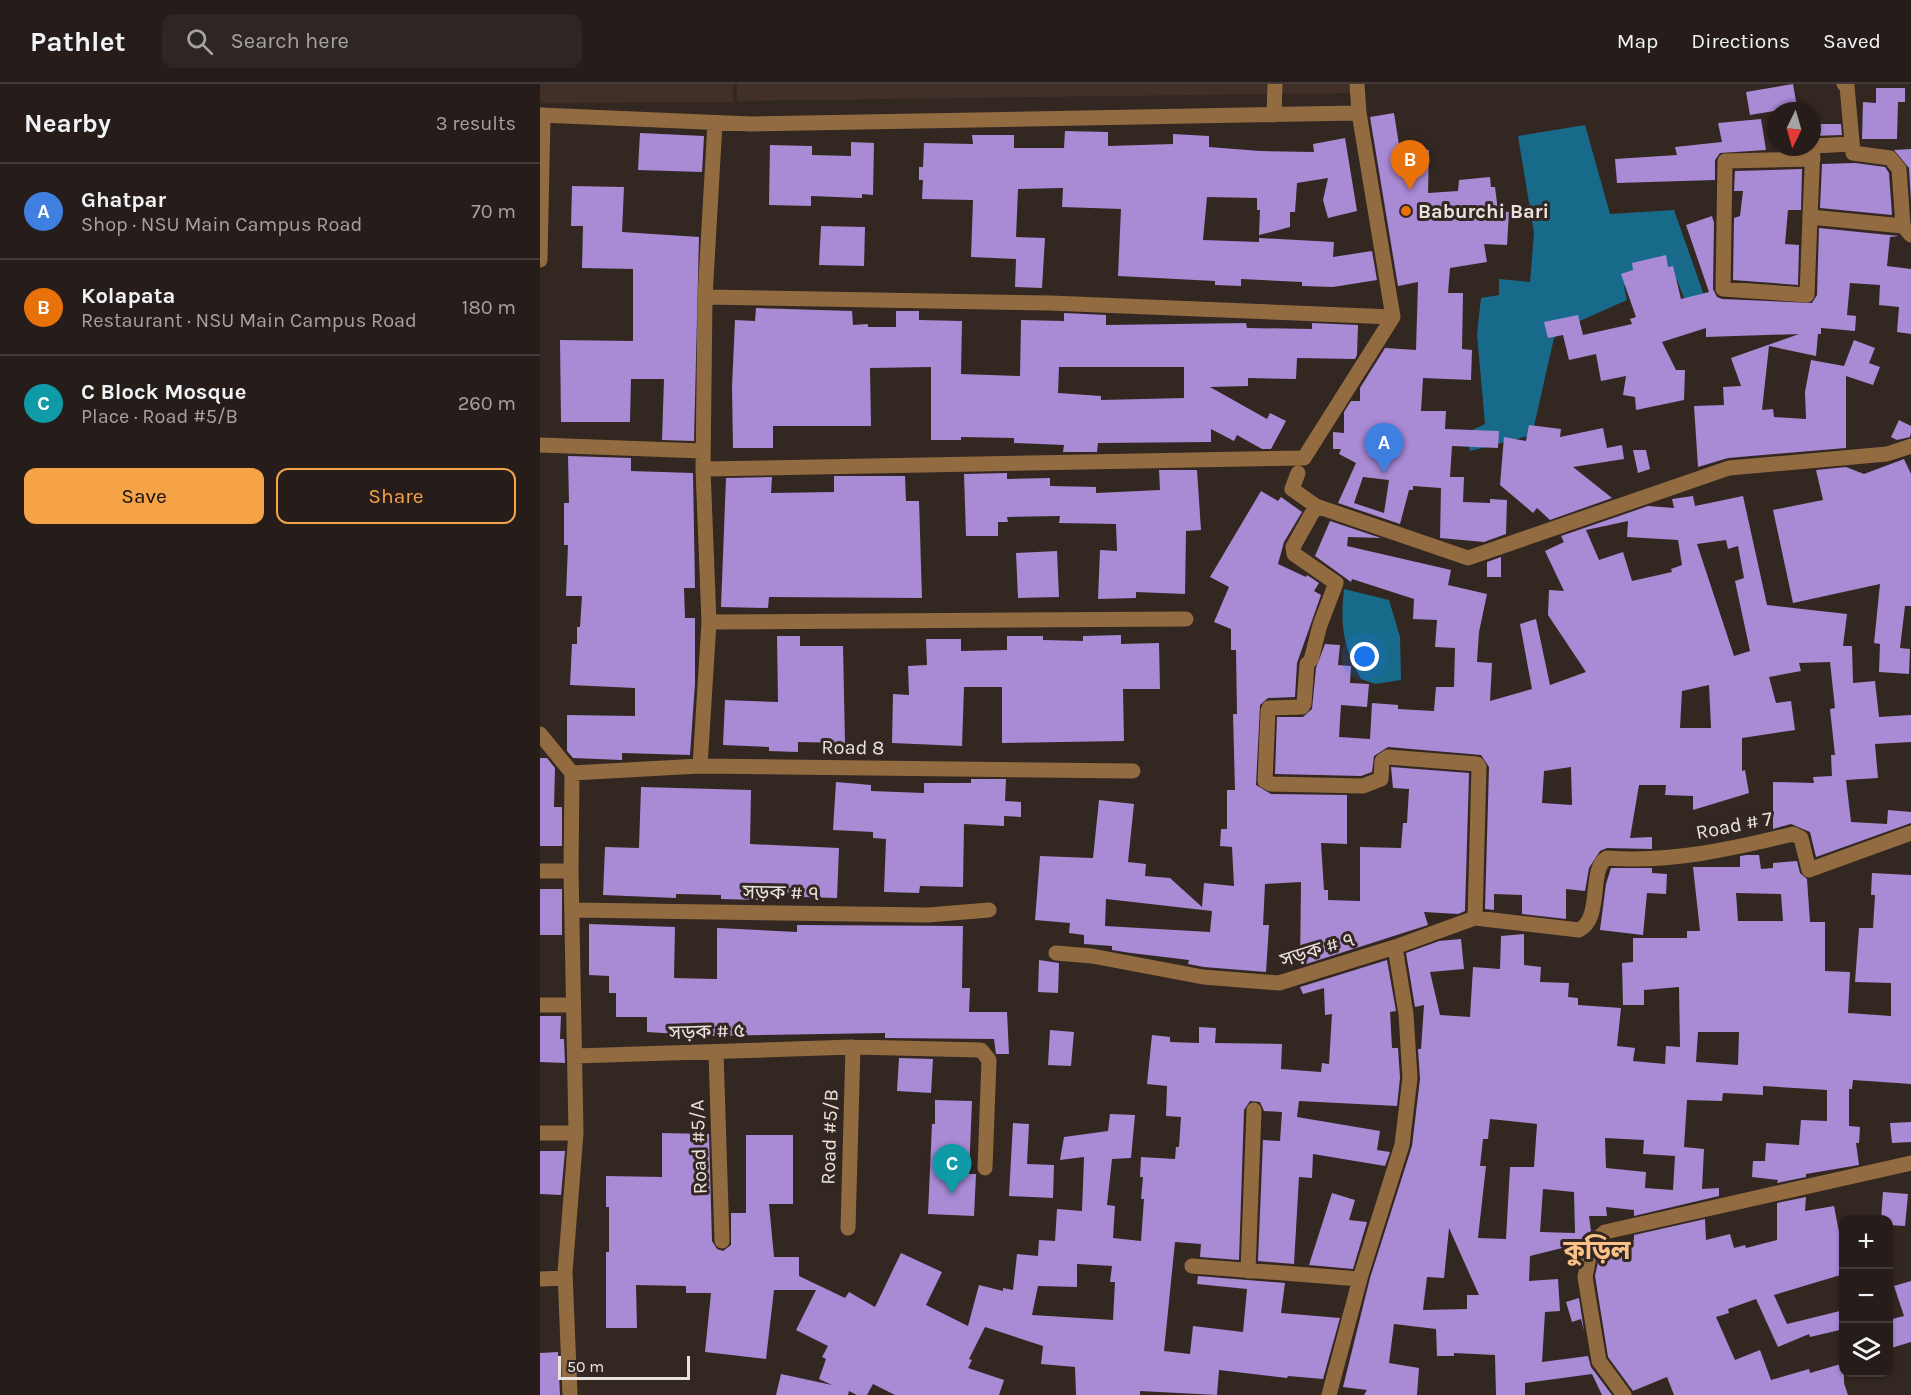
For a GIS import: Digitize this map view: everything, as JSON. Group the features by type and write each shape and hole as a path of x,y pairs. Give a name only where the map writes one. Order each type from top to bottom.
{"street":[{"path":"1274,115 1275,84"},
{"path":"1357,84 1359,112 1393,317 1301,466 1292,489 1316,506 1468,558 1729,468 1887,454 1911,446"},
{"path":"1810,217 1907,230 1899,170 1890,158 1856,156 1853,153 1848,86 1844,84"},
{"path":"540,260 542,115 715,123 908,123 1359,112"},
{"path":"700,766 709,622 703,469 705,297 715,123"},
{"path":"1813,159 1725,161 1723,289 1807,295 1813,159 1813,146 1851,144"},
{"path":"705,297 1050,303 1393,317"},
{"path":"540,445 703,451"},
{"path":"703,469 1301,466"},
{"path":"1316,506 1293,547 1294,554 1336,584 1320,625 1310,662 1307,664 1304,704 1302,707 1269,708 1265,781 1271,784 1363,786 1381,779 1382,761 1388,757 1477,764 1479,767 1474,918"},
{"path":"709,622 1186,619"},
{"path":"540,734 572,773 571,871 576,1133 565,1278 570,1395"},
{"name":"Road 8","path":"572,773 700,766 1133,771"},
{"name":"Road # 7","path":"1586,927 1595,896 1600,865 1607,858 1643,861 1735,849 1793,834 1801,838 1809,870 1911,833"},
{"path":"540,872 571,871"},
{"name":"সড়ক # ৭","path":"572,910 928,915 989,910"},
{"name":"সড়ক # ৭","path":"1056,953 1092,956 1203,976 1279,983 1395,947 1474,918 1579,930 1586,927"},
{"path":"1329,1395 1360,1279 1402,1145 1410,1078 1406,1014 1395,947"},
{"path":"540,1005 573,1005"},
{"name":"সড়ক # ৫","path":"575,1056 846,1047 971,1048 986,1054 989,1060 985,1168"},
{"name":"Road #5/B","path":"846,1047 848,1228"},
{"name":"Road #5/A","path":"716,1052 722,1241"},
{"path":"1248,1271 1254,1110"},
{"path":"540,1133 576,1133"},
{"path":"1624,1395 1599,1361 1585,1277 1592,1243 1605,1232 1911,1163"},
{"path":"1191,1266 1360,1279"},
{"path":"540,1279 565,1278"}],"shaded area":[{"path":"540,84 733,84 733,102 540,103"},
{"path":"737,84 1351,84 1351,93 737,101"}],"water":[{"path":"1585,125 1610,214 1674,210 1711,315 1693,321 1677,280 1624,286 1627,300 1573,324 1554,338 1532,435 1470,451 1466,433 1485,424 1477,334 1481,298 1499,295 1499,279 1530,282 1534,233 1518,136"},
{"path":"1344,589 1389,600 1400,637 1401,680 1375,684 1361,679 1344,636 1342,614"}],"building":[{"path":"1793,84 1796,102 1767,102 1767,112 1750,115 1746,92"},
{"path":"1876,88 1905,88 1905,102 1898,102 1897,139 1862,139 1863,102 1876,103"},
{"path":"1394,113 1400,151 1429,150 1428,193 1458,191 1459,180 1490,177 1491,187 1495,187 1498,211 1509,212 1507,245 1484,244 1487,262 1450,268 1448,293 1463,293 1462,349 1472,350 1471,380 1423,378 1421,411 1446,411 1445,429 1499,431 1498,448 1452,446 1450,477 1464,477 1463,502 1490,503 1490,499 1507,500 1506,534 1484,542 1440,538 1441,488 1413,486 1413,490 1409,490 1400,524 1338,503 1356,463 1339,454 1341,449 1333,449 1333,432 1344,433 1344,412 1351,401 1360,401 1360,388 1385,348 1416,350 1418,282 1398,286 1370,117","holes":["1363,477 1389,480 1384,513 1354,503"]},
{"path":"1761,119 1766,150 1720,153 1715,160 1715,180 1617,183 1615,159 1677,155 1675,147 1722,142 1718,123"},
{"path":"1821,124 1841,124 1842,135 1821,136"},
{"path":"1065,131 1108,132 1108,146 1173,144 1173,134 1209,136 1209,147 1260,151 1314,152 1313,144 1345,138 1357,211 1328,218 1323,200 1328,178 1297,183 1295,212 1290,212 1290,227 1259,235 1260,210 1257,210 1257,198 1207,197 1203,240 1259,242 1259,238 1334,242 1333,257 1372,251 1377,280 1333,287 1302,286 1302,282 1241,279 1241,286 1215,285 1215,281 1118,276 1121,209 1062,207 1063,188 1018,189 1016,237 1045,238 1042,288 1015,287 1016,259 971,257 973,200 922,199 923,180 919,180 919,167 923,167 924,143 973,144 972,135 1014,135 1014,148 1064,148"},
{"path":"640,133 704,136 702,172 638,170"},
{"path":"851,142 874,143 873,195 862,194 862,198 811,196 811,206 769,205 770,145 812,146 812,155 851,156"},
{"path":"1911,149 1911,201 1909,168 1894,150"},
{"path":"1855,163 1885,167 1889,173 1892,215 1820,208 1822,164"},
{"path":"1802,169 1801,210 1788,210 1785,244 1799,245 1798,285 1733,280 1734,218 1740,216 1743,191 1734,191 1735,171"},
{"path":"572,186 624,187 622,232 699,237 694,441 662,440 664,379 631,379 630,422 561,422 560,340 633,341 633,269 582,268 583,226 571,226"},
{"path":"1712,216 1714,223 1713,289 1717,297 1722,299 1812,303 1817,295 1819,228 1899,236 1890,237 1887,266 1911,269 1911,334 1897,332 1899,307 1879,305 1880,285 1850,283 1847,315 1856,316 1855,331 1821,328 1821,334 1818,334 1816,356 1769,346 1762,410 1773,409 1774,417 1806,419 1805,392 1811,360 1844,366 1854,340 1875,348 1869,363 1880,367 1873,385 1846,376 1846,448 1728,458 1698,467 1694,406 1724,405 1723,387 1741,386 1731,358 1799,334 1706,337 1706,328 1662,342 1676,370 1685,370 1684,400 1636,410 1635,397 1623,395 1626,376 1601,381 1596,354 1569,360 1563,335 1548,338 1544,322 1578,315 1583,335 1632,324 1630,319 1636,317 1621,274 1633,270 1632,263 1666,255 1668,267 1673,266 1681,299 1709,292 1686,225"},
{"path":"821,226 865,227 864,266 819,265"},
{"path":"756,308 852,311 853,325 896,327 896,311 919,311 919,320 962,321 961,374 1020,376 1021,320 1064,321 1064,313 1106,315 1106,325 1246,323 1247,328 1312,329 1312,323 1358,325 1355,359 1297,358 1296,379 1248,378 1248,386 1210,387 1267,419 1270,413 1286,421 1271,449 1262,449 1237,435 1234,441 1211,429 1211,442 1098,443 1097,452 1063,452 1064,445 1014,443 1014,438 961,437 961,440 931,440 931,367 870,368 871,426 773,426 773,448 733,448 732,387 735,320 755,321","holes":["1059,367 1184,367 1184,398 1101,400 1101,396 1058,393"]},
{"path":"1899,420 1911,426 1910,437 1897,440 1891,437"},
{"path":"1529,425 1561,429 1560,437 1603,428 1607,448 1622,445 1624,459 1573,467 1612,498 1550,520 1537,508 1533,513 1500,485 1504,437 1526,441"},
{"path":"1633,450 1646,450 1650,469 1638,473"},
{"path":"568,456 631,458 631,471 693,473 695,588 684,588 685,618 695,618 695,683 690,755 622,753 622,760 573,758 567,751 567,715 635,716 635,688 570,685 572,644 577,644 582,596 566,596 568,545 564,545 564,503 569,503"},
{"path":"1904,459 1911,474 1911,606 1905,606 1900,648 1910,649 1909,674 1879,672 1880,644 1874,643 1880,584 1793,603 1773,510 1823,500 1816,470 1846,467 1864,474"},
{"path":"1159,470 1197,470 1201,530 1186,531 1185,594 1136,592 1136,598 1098,599 1100,550 1117,551 1116,524 1059,523 1060,516 1007,517 1008,522 998,522 998,536 966,536 964,474 1007,473 1007,479 1050,478 1050,486 1096,487 1096,493 1160,490"},
{"path":"834,476 905,476 906,501 919,501 922,598 769,597 768,608 721,607 726,478 772,477 771,493 834,492"},
{"path":"1261,491 1278,501 1281,497 1302,512 1284,542 1278,564 1306,577 1307,575 1319,583 1314,591 1321,595 1297,663 1295,697 1268,698 1260,705 1256,785 1271,794 1347,795 1347,844 1321,843 1324,890 1328,890 1328,900 1360,901 1360,847 1401,848 1403,823 1407,823 1409,789 1393,788 1391,767 1469,773 1465,911 1458,914 1424,912 1428,925 1300,966 1301,882 1265,884 1263,925 1269,925 1266,972 1204,967 1188,964 1189,960 1112,950 1112,946 1084,944 1084,935 1069,933 1070,923 1035,920 1040,856 1093,858 1099,800 1134,804 1128,862 1146,864 1145,876 1170,878 1202,907 1204,883 1234,886 1232,847 1220,846 1221,829 1227,829 1227,790 1235,790 1233,714 1237,714 1236,650 1231,650 1231,629 1214,622 1229,587 1210,577","holes":["1106,899 1212,911 1210,932 1105,926"]},
{"path":"1693,496 1695,506 1743,496 1767,605 1847,614 1843,646 1852,646 1853,683 1875,681 1879,717 1911,715 1911,742 1875,744 1878,778 1846,780 1851,822 1887,824 1888,810 1911,812 1911,823 1816,857 1810,832 1791,824 1773,829 1773,782 1814,783 1813,777 1832,776 1831,755 1835,755 1830,709 1835,708 1830,662 1799,663 1801,671 1769,677 1776,703 1791,701 1795,730 1742,738 1742,771 1745,770 1749,793 1693,810 1693,796 1665,795 1666,785 1639,785 1630,838 1652,837 1652,849 1607,848 1600,851 1589,868 1585,891 1566,889 1566,919 1522,914 1522,895 1494,894 1494,910 1485,909 1489,767 1481,755 1388,747 1374,756 1372,772 1361,776 1275,774 1277,717 1303,717 1312,709 1316,668 1325,644 1340,645 1338,665 1351,666 1350,683 1369,684 1367,707 1341,705 1339,737 1370,739 1372,703 1398,705 1398,709 1434,711 1436,687 1454,687 1455,648 1435,647 1437,620 1413,619 1414,599 1352,579 1351,582 1315,556 1330,521 1381,538 1348,537 1347,546 1451,570 1448,585 1487,594 1479,632 1477,662 1492,663 1490,701 1532,689 1520,624 1536,619 1550,685 1586,672 1548,615 1549,590 1564,591 1545,551 1564,542 1561,536 1648,506 1674,508 1672,499","holes":["1628,521 1627,537 1678,540 1682,565 1671,569 1672,572 1632,581 1623,552 1599,560 1586,530","1726,540 1728,549 1738,546 1744,578 1735,581 1750,651 1734,656 1697,544","1709,685 1711,728 1680,728 1682,691","1571,767 1572,805 1542,803 1544,771"]},
{"path":"1057,551 1059,597 1018,598 1016,553"},
{"path":"1501,557 1501,577 1487,577 1487,562"},
{"path":"1121,635 1121,644 1159,643 1160,689 1123,689 1124,741 1002,743 1002,687 964,687 962,746 892,743 893,694 909,695 908,666 927,665 926,639 961,639 961,651 1007,650 1007,636 1043,636 1043,640 1083,641 1083,636"},
{"path":"777,636 800,636 800,646 843,646 845,743 798,742 798,752 769,751 769,747 723,745 725,700 778,702"},
{"path":"540,758 547,758 555,768 554,807 562,807 562,846 540,846"},
{"path":"971,779 1006,779 1005,801 1021,802 1021,817 1004,816 1004,826 964,824 963,887 920,886 919,893 884,892 886,839 873,838 873,832 833,830 836,782 871,785 871,791 924,793 924,783 971,783"},
{"path":"641,787 751,790 750,844 839,848 837,898 803,897 803,893 758,892 758,900 721,899 721,895 676,894 676,898 603,895 605,847 639,848"},
{"path":"1759,855 1761,869 1773,868 1773,863 1797,861 1800,873 1807,879 1810,922 1825,922 1825,971 1850,972 1848,1013 1891,1016 1891,983 1855,982 1859,928 1873,928 1875,895 1871,895 1872,873 1911,875 1911,1084 1853,1080 1852,1089 1849,1089 1849,1126 1860,1127 1859,1143 1856,1143 1859,1165 1806,1174 1806,1177 1777,1183 1778,1180 1752,1177 1753,1161 1765,1161 1766,1143 1799,1145 1801,1120 1827,1121 1827,1090 1763,1086 1763,1095 1723,1093 1722,1101 1687,1100 1684,1147 1704,1149 1702,1189 1719,1188 1719,1196 1634,1216 1634,1210 1606,1207 1607,1216 1589,1216 1591,1231 1582,1243 1530,1256 1529,1281 1558,1279 1560,1311 1545,1312 1542,1362 1588,1356 1591,1367 1612,1395 1602,1395 1592,1374 1525,1383 1525,1395 1496,1395 1495,1355 1454,1353 1454,1356 1437,1356 1436,1329 1394,1324 1389,1363 1419,1368 1417,1395 1364,1395 1367,1390 1343,1387 1370,1278 1412,1146 1420,1079 1418,1049 1421,1049 1424,1005 1415,1007 1406,953 1439,941 1461,939 1464,969 1430,972 1440,1015 1470,1017 1473,967 1500,969 1501,936 1524,934 1524,965 1541,967 1540,982 1569,983 1568,997 1578,998 1578,1005 1621,1008 1617,1046 1635,1048 1633,1061 1665,1064 1666,1046 1680,1047 1679,987 1644,990 1644,1005 1623,1005 1622,963 1633,962 1633,938 1687,938 1687,931 1700,931 1693,867 1740,867 1740,856","holes":["1736,893 1781,894 1783,921 1738,921","1698,1032 1739,1032 1738,1065 1696,1062","1490,1119 1537,1124 1534,1167 1510,1167 1506,1239 1478,1238 1486,1166 1480,1166 1483,1139 1488,1139","1605,1138 1644,1140 1643,1154 1675,1156 1673,1190 1645,1188 1646,1172 1606,1168","1543,1189 1574,1192 1575,1233 1540,1232","1449,1228 1479,1295 1467,1295 1467,1309 1423,1310 1427,1277 1444,1278"]},
{"path":"1611,868 1652,868 1652,873 1667,874 1666,894 1647,893 1643,935 1600,930 1606,884"},
{"path":"540,889 562,889 562,935 540,935"},
{"path":"589,924 675,927 674,978 717,979 717,928 797,932 797,925 963,926 962,988 970,988 969,1012 1007,1012 1009,1054 996,1054 994,1039 885,1038 885,1033 708,1036 647,1032 647,1017 616,1017 616,993 609,993 609,976 589,975"},
{"path":"1039,960 1059,963 1058,993 1038,992"},
{"path":"1387,960 1396,1011 1390,1012 1392,1048 1398,1048 1400,1078 1397,1106 1299,1101 1297,1117 1380,1131 1377,1150 1390,1152 1385,1166 1313,1154 1312,1178 1299,1177 1294,1264 1258,1261 1263,1140 1280,1141 1282,1112 1264,1111 1260,1102 1250,1101 1244,1110 1239,1260 1200,1257 1201,1244 1175,1242 1164,1351 1190,1354 1193,1326 1243,1332 1247,1289 1197,1284 1198,1276 1285,1283 1281,1313 1340,1318 1323,1379 1288,1376 1287,1378 1219,1370 1217,1395 1140,1391 1140,1395 1076,1395 1075,1367 1041,1364 1043,1346 985,1327 969,1359 972,1360 968,1368 1004,1380 999,1395 895,1395 873,1384 867,1395 857,1395 849,1391 848,1395 776,1395 781,1374 832,1385 819,1379 826,1359 822,1357 828,1346 796,1330 816,1290 774,1290 766,1359 705,1352 711,1293 686,1293 686,1286 636,1285 637,1328 606,1328 606,1252 609,1252 609,1207 606,1207 606,1176 662,1177 662,1133 709,1134 712,1241 717,1249 723,1251 731,1245 731,1213 746,1213 746,1135 793,1135 793,1204 769,1204 774,1257 799,1257 799,1276 845,1298 849,1292 875,1307 901,1253 942,1272 926,1305 968,1326 979,1285 1003,1291 1003,1288 1013,1290 1017,1254 1038,1256 1039,1240 1055,1241 1057,1209 1082,1211 1084,1157 1060,1160 1064,1137 1108,1131 1110,1114 1135,1115 1131,1158 1112,1159 1107,1205 1115,1206 1113,1238 1141,1241 1144,1199 1141,1199 1143,1177 1140,1177 1141,1157 1175,1159 1176,1147 1179,1147 1181,1117 1166,1116 1167,1086 1147,1084 1152,1035 1170,1037 1170,1042 1199,1043 1199,1027 1216,1028 1215,1043 1282,1044 1281,1069 1321,1072 1322,1063 1329,1064 1332,1014 1325,1015 1324,988 1303,994 1300,987","holes":["1077,1264 1112,1266 1110,1282 1115,1282 1113,1320 1032,1315 1038,1286 1077,1287"]},
{"path":"540,1016 561,1016 560,1039 564,1039 565,1063 540,1062"},
{"path":"1050,1030 1074,1032 1071,1066 1048,1065"},
{"path":"899,1058 933,1059 931,1093 897,1091"},
{"path":"935,1100 972,1101 969,1174 976,1174 974,1216 928,1214"},
{"path":"1911,1122 1911,1142 1892,1143 1890,1123"},
{"path":"1013,1123 1029,1124 1027,1164 1054,1165 1053,1198 1009,1196"},
{"path":"540,1151 565,1151 561,1195 540,1194"},
{"path":"1883,1192 1908,1194 1905,1226 1893,1225 1893,1215 1881,1215"},
{"path":"1332,1193 1355,1200 1349,1220 1367,1222 1353,1269 1309,1265"},
{"path":"1806,1197 1805,1211 1834,1206 1839,1232 1839,1276 1774,1295 1787,1324 1839,1311 1839,1330 1810,1337 1809,1334 1778,1347 1756,1299 1728,1309 1729,1313 1716,1317 1735,1360 1760,1350 1771,1380 1809,1369 1810,1373 1839,1364 1839,1377 1844,1377 1848,1395 1674,1395 1667,1377 1633,1391 1608,1357 1595,1276 1601,1248 1634,1240 1634,1235 1705,1219 1706,1240 1730,1234 1734,1248 1745,1245 1746,1248 1777,1240 1777,1203"},
{"path":"1911,1281 1911,1342 1893,1347 1893,1319 1904,1316 1894,1286"},
{"path":"1579,1298 1584,1331 1581,1319 1572,1322 1566,1302"},
{"path":"558,1352 560,1395 540,1395 540,1353"}],"place":[{"name":"Kolapata","path":"1410,190"},
{"name":"Baburchi Bari","path":"1406,211"},
{"name":"Ghatpar","path":"1384,473"},
{"name":"C Block Mosque","path":"952,1194"}],"district":[{"name":"কুড়িল","path":"1597,1250"}]}
